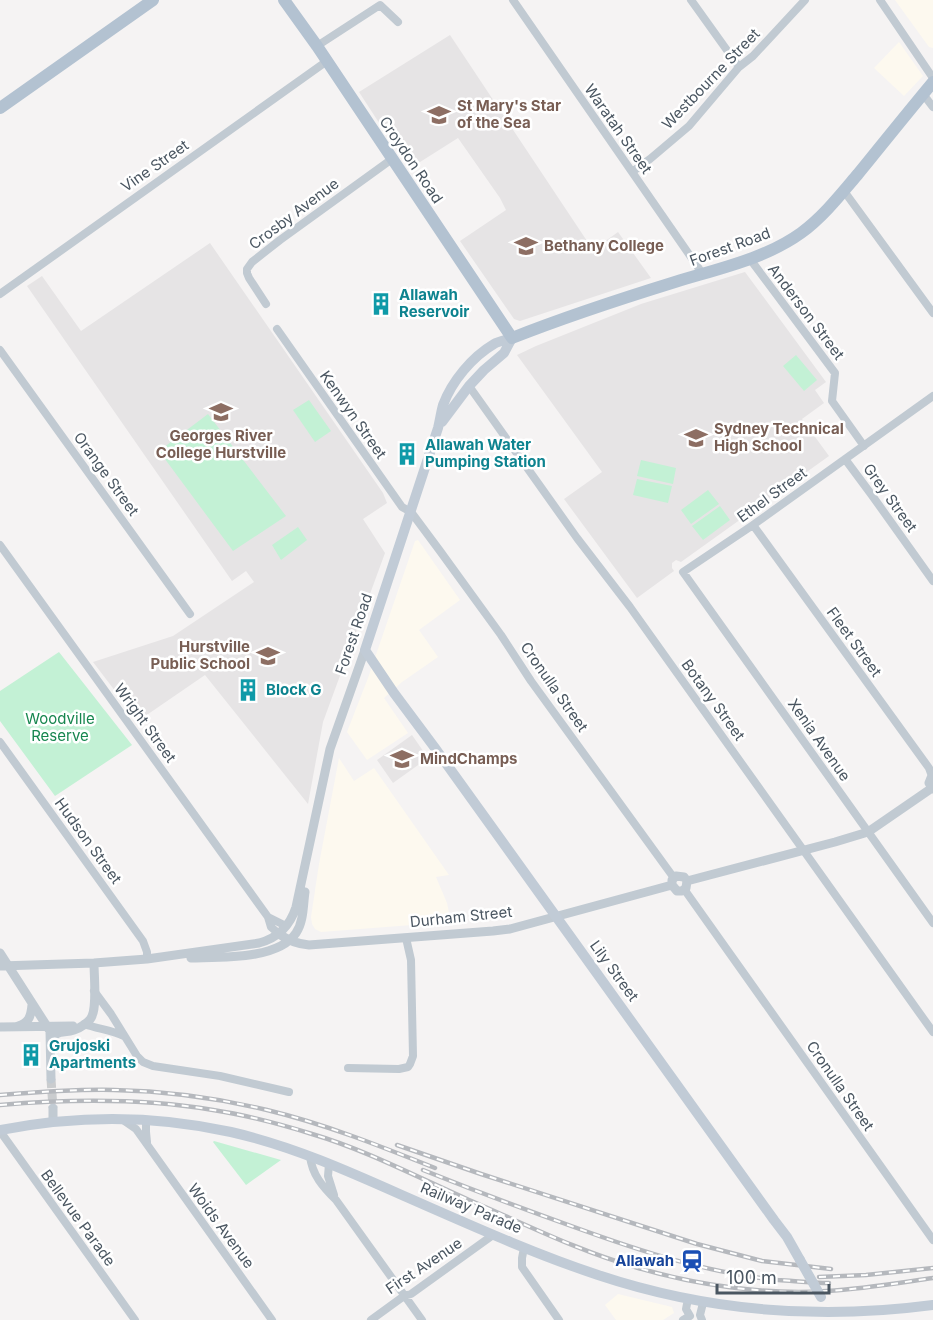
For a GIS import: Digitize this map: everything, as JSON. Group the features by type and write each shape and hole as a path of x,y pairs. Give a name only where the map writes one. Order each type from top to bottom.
{"main road":[{"path":"0,108 153,0"},
{"name":"Croydon Road","path":"284,0 512,338"},
{"name":"Forest Road","path":"365,650 438,428 443,406 460,375 475,359 496,342 597,307 750,259 801,233 844,191 933,80"},
{"name":"Forest Road","path":"438,428 469,386 504,353 512,338"},
{"name":"Lily Street","path":"365,650 783,1231 836,1317"},
{"name":"Railway Parade","path":"0,1131 53,1121 95,1118 147,1120 202,1127 233,1133 310,1156 524,1248 630,1285 703,1303 775,1313 836,1317 933,1305"}],"street":[{"name":"Waratah Street","path":"513,0 702,273"},
{"path":"691,0 739,67"},
{"name":"Westbourne Street","path":"632,172 689,126 739,67 753,56 805,0"},
{"path":"880,0 933,80"},
{"path":"317,46 379,3 398,22"},
{"name":"Vine Street","path":"0,294 327,61"},
{"path":"923,94 933,107"},
{"name":"Crosby Avenue","path":"266,304 249,278 247,273 249,265 392,159"},
{"path":"844,191 933,313"},
{"name":"Anderson Street","path":"750,259 835,373 832,401 864,446"},
{"name":"Kenwyn Street","path":"277,329 402,507 411,512"},
{"name":"Orange Street","path":"0,350 190,614"},
{"name":"Botany Street","path":"469,386 630,607 933,1032"},
{"name":"Ethel Street","path":"683,572 753,525 933,396"},
{"name":"Grey Street","path":"845,459 933,581"},
{"name":"Cronulla Street","path":"411,512 501,635 673,882"},
{"name":"Fleet Street","path":"753,525 933,776"},
{"name":"Wright Street","path":"0,545 268,917 282,930"},
{"name":"Xenia Avenue","path":"683,572 933,923"},
{"name":"Forest Road","path":"282,930 293,917 296,907 330,749 365,650"},
{"name":"Hudson Street","path":"0,742 143,941 147,959"},
{"path":"673,882 681,876 686,885 868,832 932,788 930,780 933,776"},
{"name":"Forest Road","path":"297,932 303,912 308,854"},
{"name":"Durham Street","path":"289,940 300,944 321,944 510,929 673,882"},
{"name":"Cronulla Street","path":"686,885 933,1240"},
{"path":"147,959 260,943 269,940 282,930 297,932 321,944"},
{"path":"282,930 289,940"},
{"path":"4,966 251,954 273,950 297,932"},
{"path":"348,1068 399,1069 408,1068 410,1064 413,1056 411,960 406,938"},
{"path":"0,954 4,966 47,1026 50,1036 51,1079"},
{"path":"94,988 101,971 113,962"},
{"path":"49,1050 57,1034 74,1030 90,1020 93,1015 94,963"},
{"path":"94,988 124,1036 144,1062 153,1066 220,1076 289,1092"},
{"path":"14,1026 25,1024 28,1021 32,1005"},
{"path":"101,1028 108,1023 111,1014"},
{"path":"0,1026 84,1024 124,1036"},
{"path":"14,1026 39,1033 45,1038 49,1050"},
{"path":"53,1108 53,1121"},
{"name":"Woids Avenue","path":"121,1119 136,1129 272,1320"},
{"path":"147,1120 148,1147"},
{"name":"Bellevue Parade","path":"0,1131 135,1320"},
{"path":"310,1156 317,1179 336,1200 422,1320"},
{"path":"329,1164 328,1176 336,1200"},
{"name":"First Avenue","path":"371,1320 493,1235"},
{"path":"524,1248 521,1263 523,1270 559,1320"},
{"path":"688,1299 686,1309 689,1319 701,1317 703,1303"}],"shaded area":[{"path":"895,0 933,0 933,48 929,47"},
{"path":"450,35 593,250 618,232 651,278 520,321 514,319 460,241 506,210 500,198 458,138 409,169 359,92"},
{"path":"899,42 923,76 904,96 874,68"},
{"name":"Georges River College Hurstville","path":"210,243 383,493 387,503 363,519 385,553 323,722 308,804 205,675 138,721 93,662 173,636 254,582 246,571 232,581 27,286 42,276 81,331"},
{"name":"Sydney Technical High School","path":"745,272 826,382 815,390 824,403 802,419 829,456 681,562 676,560 672,563 674,571 637,598 564,499 602,472 517,355 641,304"},
{"path":"418,540 460,600 419,630 438,657 402,682 384,698 408,733 367,760 347,732 415,541"},
{"name":"MindChamps","path":"412,735 428,758 393,783 377,760"},
{"path":"339,758 354,781 374,768 449,875 436,877 447,903 451,922 321,932 315,929 311,917"},
{"path":"618,1294 672,1307 674,1313 663,1320 616,1320 605,1305"}],"green space":[{"path":"796,355 817,380 804,391 783,366"},
{"path":"309,400 331,431 315,442 293,410"},
{"path":"208,414 286,516 233,551 159,451"},
{"path":"641,460 676,468 673,484 637,476"},
{"path":"637,479 672,486 668,503 633,495"},
{"path":"708,490 719,504 691,524 681,510"},
{"path":"720,506 730,520 703,540 692,526"},
{"path":"298,527 307,540 281,560 272,545"},
{"name":"Woodville Reserve","path":"59,652 132,745 55,796 0,721 0,691"},
{"path":"214,1141 281,1160 246,1185"}],"tunnel":[{"path":"51,1079 53,1108"}],"railway":[{"path":"0,1095 71,1090 114,1090 172,1094 229,1102 310,1122 435,1168"},
{"path":"0,1105 80,1101 160,1103 263,1120 352,1148 593,1253 658,1273 706,1284 755,1290 803,1292 854,1289 933,1278"},
{"path":"397,1145 697,1244 762,1261 831,1269"},
{"path":"423,1170 555,1220 674,1260 752,1277 829,1283"},
{"path":"819,1277 933,1268"}],"place":[{"name":"St Mary's Star of the Sea","path":"439,115"},
{"name":"Bethany College","path":"526,246"},
{"name":"Allawah Reservoir","path":"381,304"},
{"name":"Georges River College Hurstville","path":"221,412"},
{"name":"Sydney Technical High School","path":"696,438"},
{"name":"Allawah Water Pumping Station","path":"407,454"},
{"name":"Hurstville Public School","path":"268,656"},
{"name":"Block G","path":"248,690"},
{"name":"MindChamps","path":"402,759"},
{"name":"Grujoski Apartments","path":"31,1055"},
{"name":"Allawah","path":"692,1261"}]}
